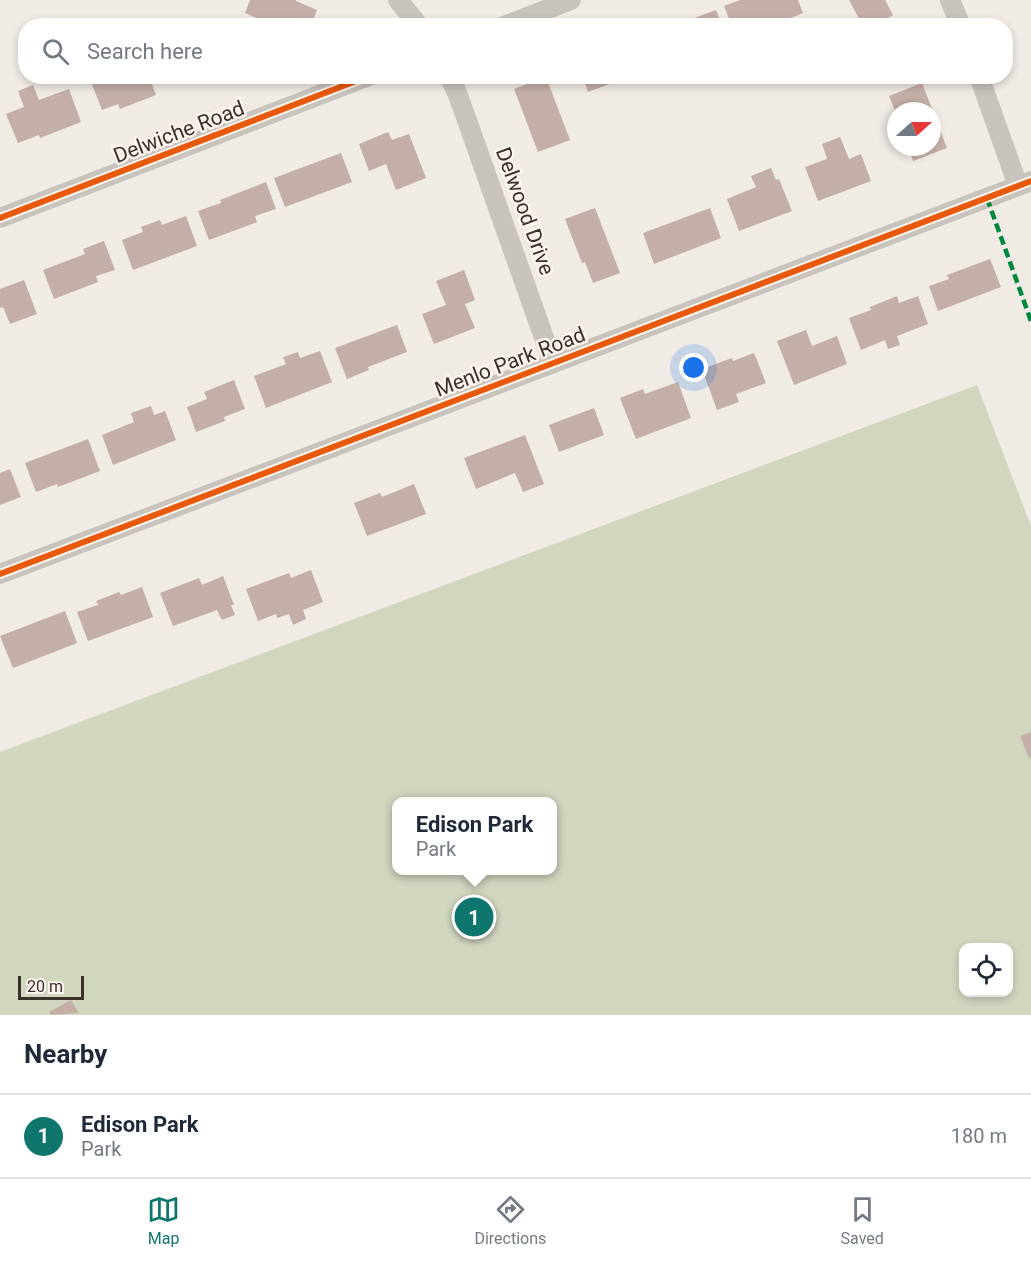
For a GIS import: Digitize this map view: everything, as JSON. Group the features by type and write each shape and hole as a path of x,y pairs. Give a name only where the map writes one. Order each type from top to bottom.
{"street":[{"path":"398,0 413,18"},
{"path":"525,18 571,0"},
{"path":"950,0 958,18"},
{"name":"Delwiche Road","path":"0,218 348,84"},
{"name":"Delwood Drive","path":"452,84 553,363"},
{"path":"982,84 1025,184"},
{"name":"Menlo Park Road","path":"0,574 1025,184"}],"green space":[{"path":"977,385 1031,526 1031,1015 0,1015 0,752"}],"building":[{"path":"250,0 296,0 317,10 314,18 257,18 245,13"},
{"path":"740,0 798,0 803,13 791,18 729,18 724,6"},
{"path":"849,0 885,0 893,15 888,18 859,18"},
{"path":"716,10 719,18 694,18"},
{"path":"92,84 152,84 156,95 120,109 118,104 102,110"},
{"path":"527,84 549,84 570,140 538,152 514,89"},
{"path":"586,84 609,84 588,92"},
{"path":"922,84 929,102 891,102 889,96"},
{"path":"33,85 39,100 69,89 81,122 40,138 39,135 18,143 6,114 24,107 18,91"},
{"path":"388,132 392,140 409,134 426,178 396,190 386,164 369,171 359,144"},
{"path":"941,132 947,148 941,150"},
{"path":"840,137 849,159 861,154 871,181 818,201 805,167 827,159 822,144"},
{"path":"341,153 352,182 285,207 274,178"},
{"path":"911,156 926,156 913,161"},
{"path":"771,168 776,180 779,179 792,211 739,231 727,199 756,187 751,176"},
{"path":"266,182 276,209 255,216 257,222 209,240 198,211"},
{"path":"595,208 620,273 593,283 585,262 582,263 565,219"},
{"path":"710,208 721,238 654,264 643,233"},
{"path":"186,216 197,246 133,270 122,240 143,232 141,227 160,220 162,225"},
{"path":"104,241 115,270 96,276 98,282 54,299 43,270 85,254 83,249"},
{"path":"990,259 1001,287 938,311 929,286 949,279 947,275"},
{"path":"464,270 475,300 465,304 475,328 434,344 422,314 446,305 436,281"},
{"path":"24,280 37,314 10,324 3,307 0,308 0,289"},
{"path":"897,296 899,303 918,296 928,324 897,336 900,345 888,349 885,340 861,350 849,318 871,310 870,307"},
{"path":"397,325 407,352 368,367 369,370 347,379 335,348"},
{"path":"806,330 812,346 837,336 847,364 794,385 777,341"},
{"path":"320,351 332,382 266,408 254,376 286,364 283,357 298,352 300,358"},
{"path":"754,353 766,383 736,394 739,402 717,410 702,369"},
{"path":"234,380 245,409 224,417 225,421 196,432 187,407 207,399 204,392"},
{"path":"678,382 691,418 636,439 620,398 643,389 645,394"},
{"path":"151,406 154,415 165,411 176,440 113,465 102,435 134,422 131,413"},
{"path":"594,408 604,435 559,452 549,425"},
{"path":"525,435 544,484 523,492 515,473 476,489 464,458"},
{"path":"88,439 100,471 58,487 57,484 36,492 25,463"},
{"path":"10,469 21,497 0,505 0,473"},
{"path":"414,484 426,514 367,536 354,503 380,493 382,497"},
{"path":"311,570 323,602 303,610 306,619 293,625 289,614 277,618 276,614 258,621 246,589 289,573 291,578"},
{"path":"223,576 234,605 231,605 235,615 222,620 217,610 173,626 160,593 199,578 202,585"},
{"path":"142,587 153,617 88,641 77,612 98,605 96,601 119,592 121,595"},
{"path":"65,611 77,643 13,668 0,636"},
{"path":"1031,732 1031,757 1029,758 1020,736"},
{"path":"71,1000 79,1013 51,1015 49,1012"}],"marked path":[{"path":"987,198 1031,321"}],"cycle path":[{"path":"0,218 348,84"},
{"path":"0,574 1031,181"}],"place":[{"name":"Edison Park","path":"474,917"}]}
